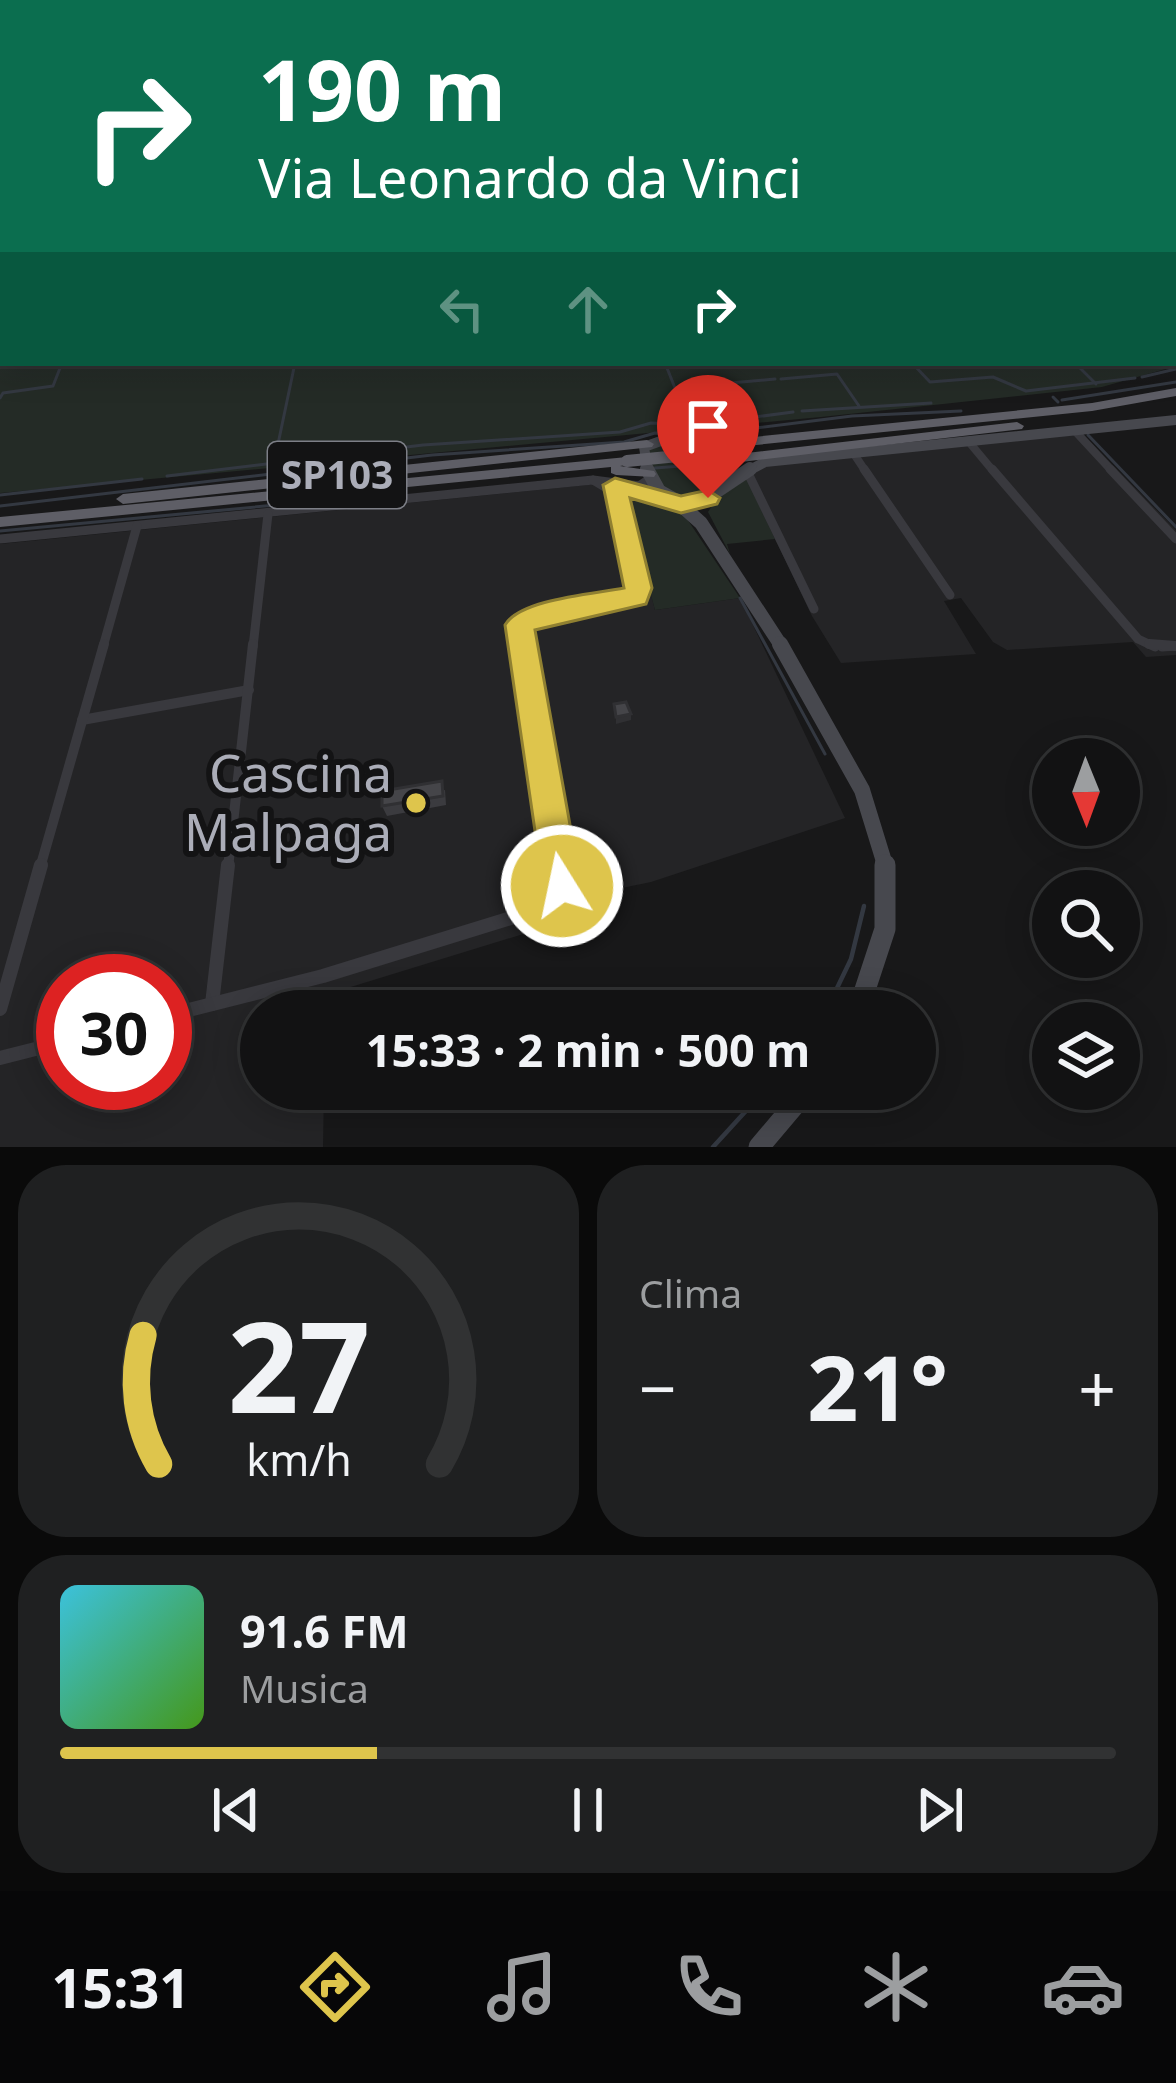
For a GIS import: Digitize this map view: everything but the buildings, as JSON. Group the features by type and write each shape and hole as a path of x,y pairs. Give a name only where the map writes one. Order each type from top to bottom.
{"highway":[{"name":"SP103","path":"28,512 626,458 720,460 1056,416 1176,392"},
{"name":"SP103","path":"707,461 1176,402"},
{"name":"SP103","path":"679,440 1056,416"},
{"name":"SP103","path":"0,518 647,444"},
{"name":"SP103","path":"47,518 626,458"},
{"name":"SP103","path":"0,518 47,518 628,469 650,476"}],"main road":[{"path":"867,990 888,913 888,880 880,843 839,742 701,523 663,496 650,476 643,454 647,444 661,438 679,440 707,461 721,479 765,462 1176,422"},
{"path":"701,523 710,495 707,461"},
{"path":"677,504 696,504 741,473"},
{"path":"759,1147 790,1110"}],"street":[{"path":"1075,431 1176,539"},
{"path":"969,442 1138,639 1156,647 1176,646"},
{"path":"854,454 950,595"},
{"path":"741,473 814,609"},
{"path":"617,486 639,486 650,476"},
{"path":"0,539 593,480 663,496"},
{"path":"192,1009 323,976 546,910 557,902 562,882 518,629 529,618 636,596 638,585 617,486"},
{"path":"212,1004 268,514"},
{"path":"0,1009 137,526"},
{"path":"82,720 249,690"},
{"path":"0,1058 36,1049"}],"shaded area":[{"path":"0,366 1176,366 1102,387 0,493"},
{"path":"1077,428 1176,530 1176,655 1146,657 1133,642 1007,650 993,642 961,598 944,601 976,654 841,663 812,616 741,468"},
{"path":"671,441 695,459 707,488 700,499 673,498 653,473 648,448"},
{"path":"747,479 775,539 727,544 730,554 708,512 717,498"},
{"path":"597,484 623,487 655,610 740,598 845,818 651,882 578,897 582,916 341,990 240,990 240,1110 324,1110 323,1147 0,1147 0,544"},
{"path":"633,493 681,510 740,598 655,610 625,497"}],"waterway":[{"path":"0,398 3,393 53,386 61,366"},
{"path":"274,463 294,366"},
{"path":"666,366 675,388 775,379"},
{"path":"915,366 930,382 993,377 1026,391 1095,383"},
{"path":"1078,366 1095,383"},
{"path":"1142,377 1176,369"},
{"path":"781,379 837,374 859,406"},
{"path":"1095,383 1135,378"},
{"path":"1062,400 1176,382"},
{"path":"1053,397 1058,402"},
{"path":"802,411 931,403"},
{"path":"0,506 432,455 624,442 655,433 699,435 852,416 961,411"},
{"path":"167,476 423,445 620,432 651,423 695,425 793,412"},
{"path":"1088,435 1176,527"},
{"path":"655,468 694,465"},
{"path":"0,495 142,479"},
{"path":"0,531 319,501"},
{"path":"740,598 825,754"},
{"path":"836,990 851,959 864,906"},
{"path":"713,1147 747,1110"}],"place":[{"name":"Cascina Malpaga","path":"416,803"}],"route":[{"path":"562,886 520,625 533,617 636,596 615,485 681,505 708,498"}]}
